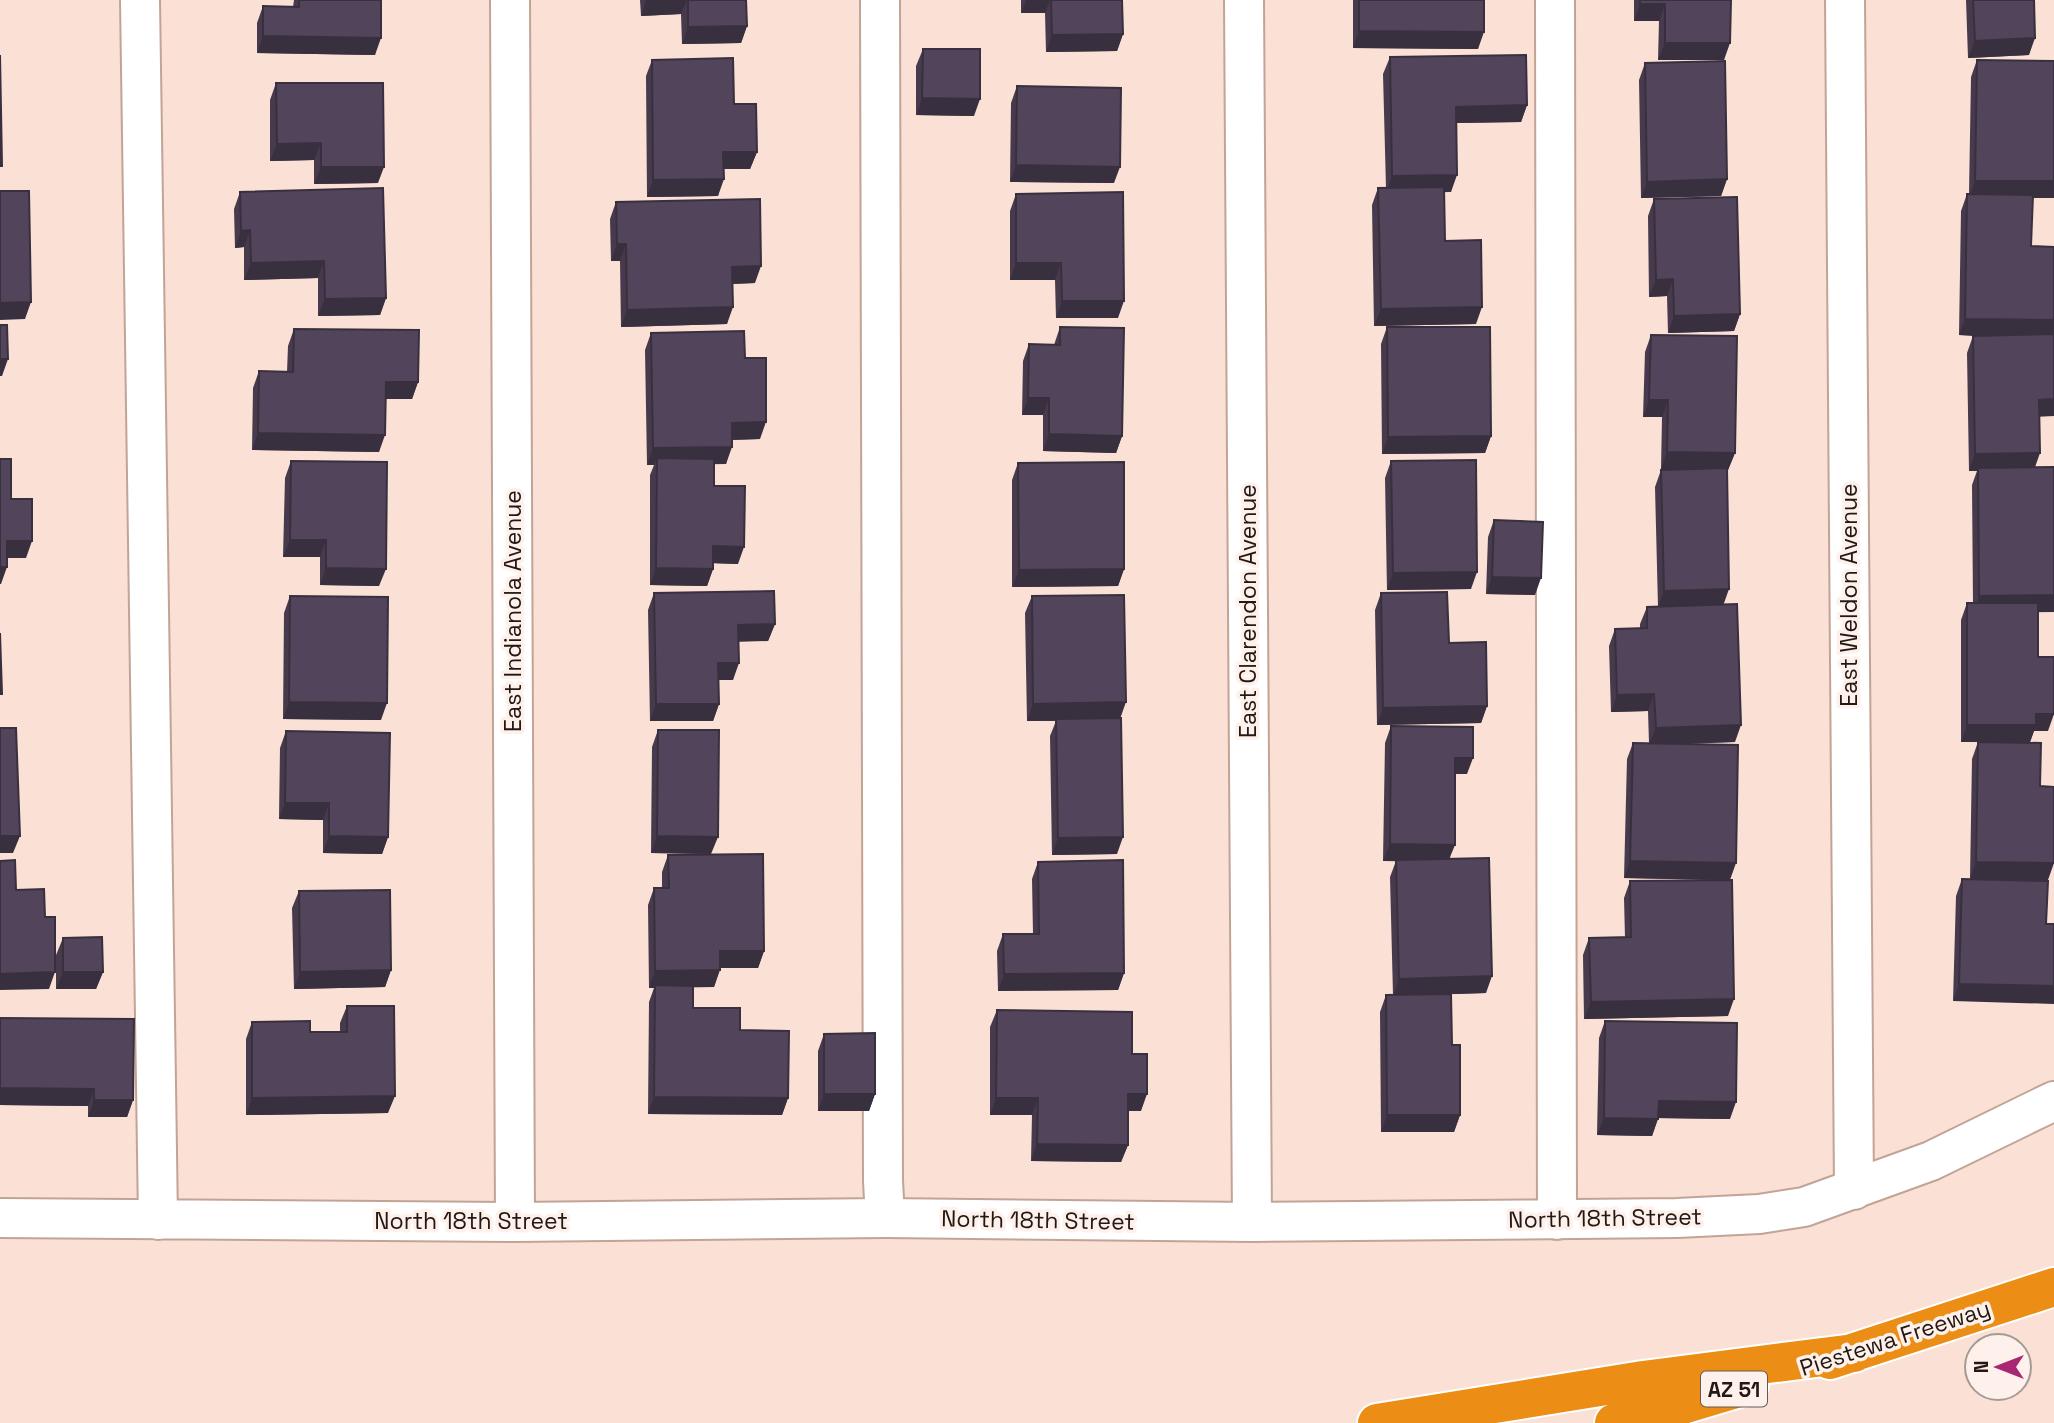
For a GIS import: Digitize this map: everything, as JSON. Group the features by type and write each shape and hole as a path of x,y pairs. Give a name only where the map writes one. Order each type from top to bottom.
{"highway":[{"name":"Piestewa Freeway","path":"1615,1423 1854,1353 2054,1287"},
{"path":"1377,1423 1643,1380 1854,1353"}],"street":[{"path":"140,0 158,1220"},
{"name":"East Indianola Avenue","path":"510,0 514,1222"},
{"path":"880,0 883,1181 886,1218"},
{"name":"East Clarendon Avenue","path":"1244,0 1252,1222"},
{"path":"1555,0 1557,1220"},
{"name":"East Weldon Avenue","path":"1845,0 1854,1190"},
{"name":"North 18th Street","path":"0,1219 514,1222 886,1218 1252,1222 1557,1220 1759,1214 1804,1207 1931,1161 2054,1101"}],"building":[{"path":"299,0 381,0 381,38 263,36 263,6 299,7"},
{"path":"688,0 746,0 747,26 688,27"},
{"path":"1051,0 1122,0 1123,34 1052,35"},
{"path":"1359,0 1484,0 1484,32 1359,31"},
{"path":"1640,0 1731,0 1730,43 1665,43 1665,4 1640,4"},
{"path":"1973,0 2034,0 2035,38 1975,41"},
{"path":"923,49 980,49 980,99 922,98"},
{"path":"0,55 2,166 0,166"},
{"path":"1526,55 1527,105 1456,107 1457,175 1392,176 1390,57"},
{"path":"733,58 734,104 756,104 757,152 723,152 724,179 653,180 652,60"},
{"path":"1977,60 2054,61 2054,181 1975,181"},
{"path":"1725,61 1727,179 1647,182 1645,63"},
{"path":"276,83 383,83 384,167 321,167 321,143 277,144"},
{"path":"1017,86 1121,88 1120,167 1016,165"},
{"path":"1444,187 1445,241 1481,240 1482,307 1381,309 1378,188"},
{"path":"383,188 386,298 325,299 324,261 251,263 250,230 241,231 240,192"},
{"path":"0,191 29,191 31,302 0,303"},
{"path":"1123,192 1124,301 1062,301 1061,263 1016,263 1016,194"},
{"path":"1967,194 2033,195 2031,246 2054,247 2054,320 1965,319"},
{"path":"1737,197 1740,314 1674,316 1673,279 1656,280 1654,199"},
{"path":"760,199 761,266 732,267 733,307 627,310 626,244 617,244 616,202"},
{"path":"0,325 7,325 8,359 0,359"},
{"path":"1060,327 1124,328 1122,436 1049,434 1049,398 1028,398 1029,344 1060,345"},
{"path":"1387,327 1490,327 1491,436 1388,437"},
{"path":"294,329 419,330 418,382 386,382 385,435 258,433 259,371 293,372"},
{"path":"744,331 745,358 766,358 766,422 732,423 732,447 653,448 651,333"},
{"path":"2054,334 2054,399 2039,400 2040,453 1975,454 1973,336"},
{"path":"1651,335 1737,336 1735,453 1667,452 1668,400 1649,400"},
{"path":"657,458 714,459 714,486 745,486 744,547 713,546 713,569 656,568"},
{"path":"0,459 11,459 11,499 32,499 32,541 7,541 7,567 0,567"},
{"path":"1476,460 1477,572 1393,573 1391,461"},
{"path":"291,461 387,462 386,569 326,568 326,540 290,540"},
{"path":"1124,462 1124,569 1019,570 1018,463"},
{"path":"2054,467 2054,595 1979,596 1978,468"},
{"path":"1727,468 1729,589 1664,591 1661,470"},
{"path":"1494,520 1543,522 1541,578 1492,577"},
{"path":"774,591 775,624 738,625 739,663 718,663 719,704 656,704 654,593"},
{"path":"1447,592 1449,643 1486,642 1487,706 1383,708 1381,593"},
{"path":"1124,595 1126,702 1033,704 1032,596"},
{"path":"290,596 388,597 387,703 289,702"},
{"path":"1967,603 2038,603 2038,657 2054,657 2054,714 2036,714 2036,725 1967,725"},
{"path":"1737,604 1741,725 1656,728 1654,694 1617,695 1615,629 1647,628 1647,607"},
{"path":"0,633 2,694 0,694"},
{"path":"1121,718 1123,837 1058,838 1056,719"},
{"path":"1391,726 1473,727 1473,758 1455,758 1455,845 1390,844"},
{"path":"0,728 16,728 20,836 0,836"},
{"path":"658,730 719,730 718,837 657,836"},
{"path":"286,731 390,733 388,837 329,836 329,803 285,803"},
{"path":"1978,742 2041,743 2040,786 2054,787 2054,863 1976,862"},
{"path":"1633,743 1738,745 1736,863 1630,861"},
{"path":"763,854 764,951 720,951 720,970 655,971 654,888 669,888 668,855"},
{"path":"1489,858 1492,976 1399,979 1396,860"},
{"path":"15,860 16,890 44,889 45,917 55,917 55,972 0,974 0,861"},
{"path":"1123,860 1124,973 1004,974 1003,934 1039,934 1038,862"},
{"path":"1962,879 2048,881 2046,924 2054,924 2054,986 1959,984"},
{"path":"1732,880 1734,999 1591,1002 1589,938 1631,937 1630,881"},
{"path":"390,890 391,970 300,972 299,891"},
{"path":"102,937 103,972 63,972 63,938"},
{"path":"655,985 693,986 693,1008 740,1008 740,1030 789,1031 788,1098 654,1097"},
{"path":"1451,994 1452,1045 1460,1045 1460,1115 1387,1115 1386,995"},
{"path":"347,1006 394,1006 395,1096 252,1098 252,1022 310,1021 310,1032 347,1032"},
{"path":"997,1010 1132,1012 1132,1054 1147,1054 1147,1094 1128,1094 1128,1145 1037,1144 1038,1098 996,1098"},
{"path":"0,1018 134,1019 133,1100 94,1100 94,1089 0,1088"},
{"path":"1605,1021 1737,1023 1736,1102 1659,1101 1658,1119 1604,1118"},
{"path":"875,1033 875,1094 824,1094 824,1034"}]}
